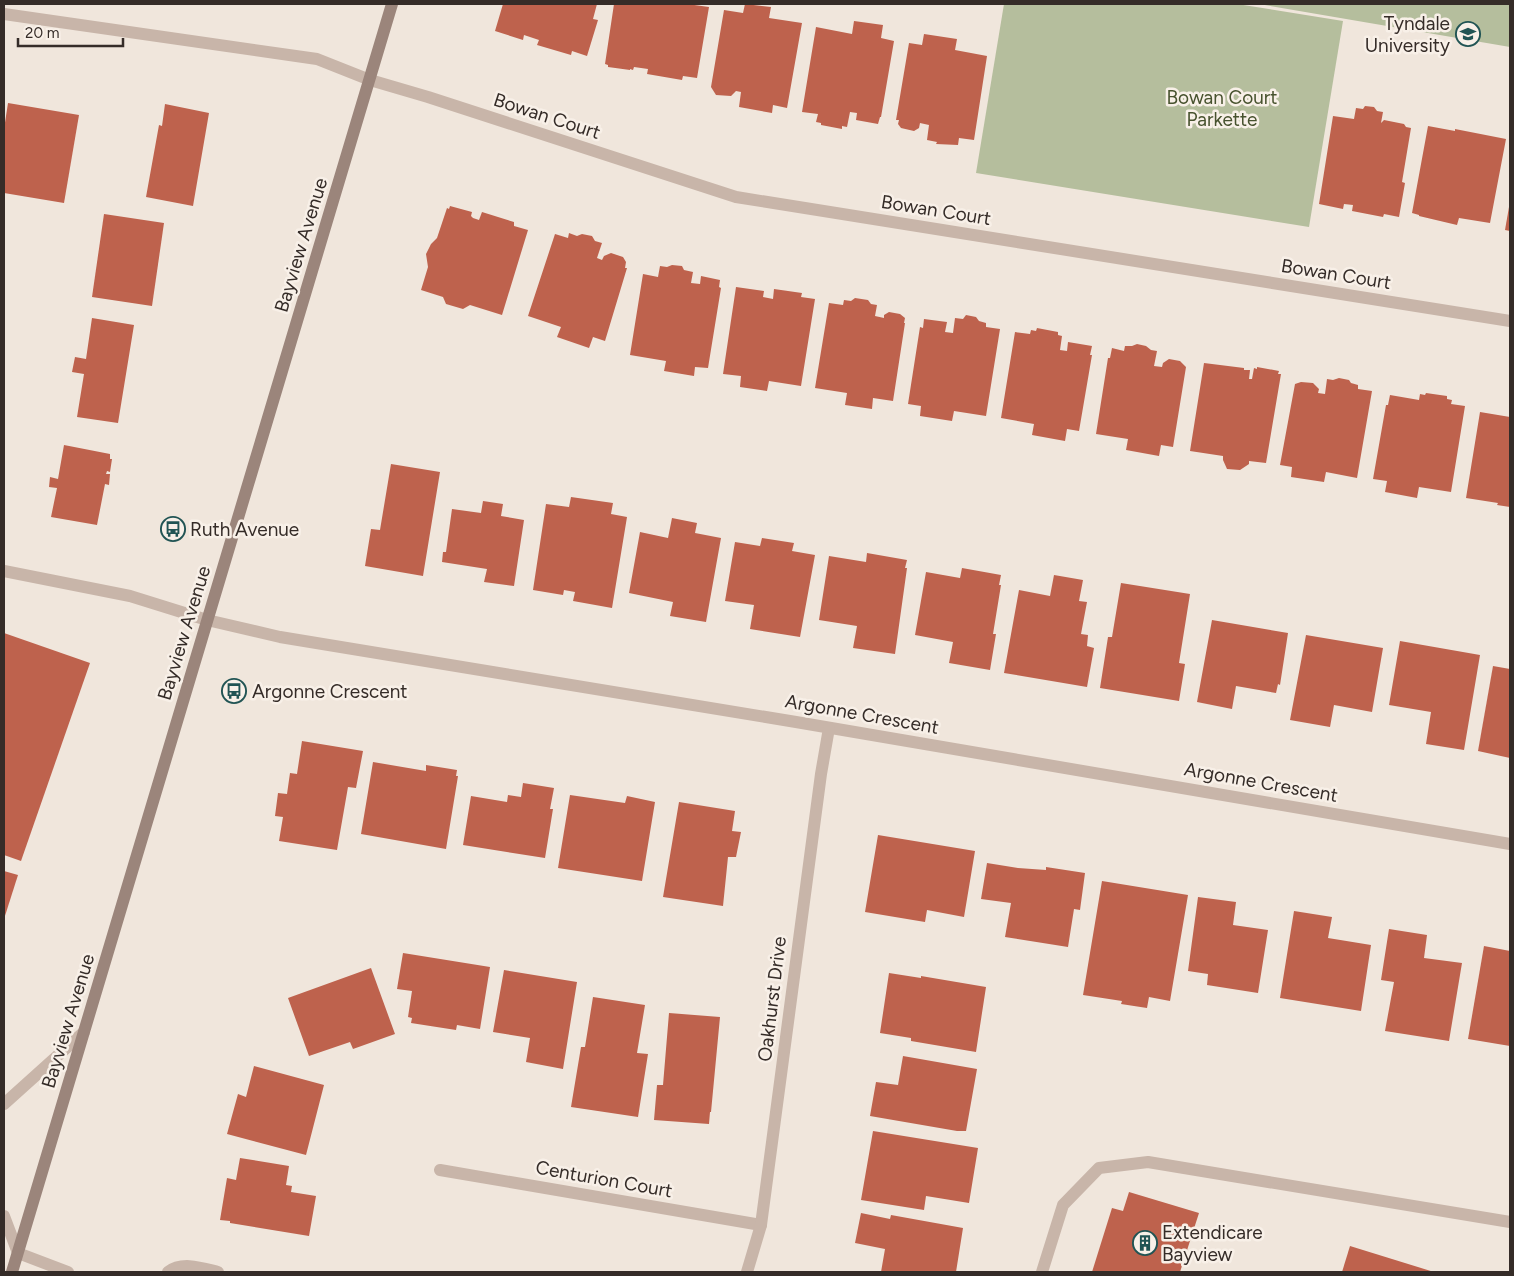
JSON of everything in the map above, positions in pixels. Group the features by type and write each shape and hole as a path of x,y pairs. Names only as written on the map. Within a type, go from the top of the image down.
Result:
{"main road":[{"name":"Bayview Avenue","path":"12,1272 392,4"}],"street":[{"name":"Bowan Court","path":"4,14 317,59 370,80 736,197 1510,321"},
{"path":"4,571 130,596 207,620"},
{"name":"Argonne Crescent","path":"207,620 280,637 1510,844"},
{"name":"Oakhurst Drive","path":"747,1272 761,1225 820,774 829,728"},
{"path":"4,1104 84,1032"},
{"path":"1042,1272 1063,1205 1099,1168 1148,1162 1510,1222"},
{"name":"Centurion Court","path":"440,1170 761,1225"},
{"path":"4,1216 18,1253 68,1272"},
{"path":"168,1272 194,1265 218,1272"}],"green space":[{"name":"Bowan Court Parkette","path":"1004,4 1237,4 1343,21 1309,227 976,173"},
{"name":"Tyndale University","path":"1259,4 1510,4 1510,47"}],"building":[{"path":"503,4 597,4 593,19 598,20 587,56 572,51 571,55 537,45 539,40 524,35 523,40 495,31"},
{"path":"614,4 687,4 709,7 697,78 683,76 682,80 647,74 648,69 634,67 633,70 630,70 608,67 605,64"},
{"path":"745,4 771,7 769,18 802,23 787,108 773,105 772,113 739,107 741,92 736,91 731,96 716,95 711,87 724,10 743,13"},
{"path":"854,21 883,25 881,38 894,41 881,117 878,124 856,120 857,113 850,112 847,127 842,126 842,129 821,125 821,123 816,122 818,114 802,112 816,27 852,34"},
{"path":"924,34 957,39 955,50 987,56 974,140 959,138 958,145 936,144 937,142 927,140 929,125 920,123 919,128 914,131 901,128 898,124 899,120 896,120 909,43 922,45"},
{"path":"8,103 79,115 64,203 4,193 4,129"},
{"path":"165,104 209,113 193,206 146,197 159,125 162,126"},
{"path":"1365,106 1374,107 1377,111 1383,112 1381,123 1384,120 1404,124 1406,127 1411,128 1402,182 1405,183 1399,217 1384,214 1383,217 1352,211 1353,205 1344,204 1343,209 1319,204 1333,116 1354,119 1356,108 1363,109"},
{"path":"1428,126 1506,139 1490,223 1459,218 1457,225 1412,213"},
{"path":"450,206 472,212 471,216 479,220 482,212 514,222 514,226 528,230 502,315 470,305 463,309 446,304 443,297 421,290 428,267 426,254 431,244 437,238 447,208 449,209"},
{"path":"1510,207 1510,231 1505,230"},
{"path":"104,214 164,223 152,306 92,297"},
{"path":"569,233 577,236 582,234 592,236 595,241 602,243 597,258 602,260 604,256 611,253 623,257 626,262 625,268 627,268 605,341 593,337 589,348 557,337 561,327 528,316 555,234 568,238"},
{"path":"672,265 682,266 684,270 693,272 691,283 700,284 701,276 720,280 719,287 721,288 708,368 695,367 694,376 664,371 666,361 630,355 643,274 658,277 660,266 667,267"},
{"path":"736,287 764,291 763,297 773,299 774,289 802,293 801,297 815,299 801,386 769,381 767,391 740,387 741,376 723,374"},
{"path":"855,298 868,300 871,304 877,305 875,316 884,318 884,315 889,312 900,314 905,318 893,401 873,398 872,409 845,405 847,393 815,388 829,303 843,305 844,300 851,301"},
{"path":"966,315 976,317 979,321 986,323 986,327 1000,329 986,416 954,411 952,421 920,416 921,406 908,404 920,327 923,328 924,319 947,322 945,332 953,333 955,318 963,319"},
{"path":"92,318 134,325 118,423 77,417 84,374 72,372 75,357 86,359"},
{"path":"1037,328 1058,332 1058,335 1062,336 1060,350 1067,351 1068,342 1092,346 1079,431 1067,429 1065,441 1032,435 1034,424 1001,418 1015,332 1030,334 1031,330 1036,331"},
{"path":"1137,344 1157,351 1154,366 1162,367 1163,363 1169,359 1180,361 1186,367 1173,447 1161,445 1159,456 1126,450 1128,439 1096,434 1108,358 1110,358 1112,348 1124,351 1125,346"},
{"path":"1204,363 1250,370 1249,379 1252,379 1254,368 1257,369 1257,367 1279,371 1278,374 1281,374 1266,463 1249,461 1249,464 1240,470 1227,469 1223,456 1190,451"},
{"path":"1339,378 1349,380 1351,383 1358,385 1358,389 1372,391 1357,478 1326,472 1324,482 1291,477 1292,467 1280,465 1295,384 1301,382 1313,383 1319,389 1318,393 1325,394 1327,379"},
{"path":"1426,393 1447,396 1447,399 1452,400 1451,404 1465,406 1451,492 1419,487 1417,498 1385,492 1387,481 1373,479 1386,405 1388,405 1390,395 1419,400 1420,394 1425,395"},
{"path":"1480,412 1510,417 1510,507 1497,505 1498,503 1466,498"},
{"path":"64,445 110,454 110,459 112,459 110,472 107,471 106,474 110,474 109,485 105,484 97,525 51,517 57,488 49,487 50,477 58,479"},
{"path":"391,464 440,472 423,576 365,566 371,529 380,530"},
{"path":"571,497 613,503 611,514 627,517 612,608 573,601 575,592 564,590 563,595 533,590 546,504 569,507"},
{"path":"483,501 503,504 501,516 524,520 514,586 484,582 487,569 442,562 443,552 446,552 452,509 481,513"},
{"path":"672,518 697,523 695,533 721,538 706,622 670,616 673,602 629,593 640,532 668,538"},
{"path":"762,538 794,543 792,551 815,555 800,637 750,629 754,605 725,601 735,542 760,546"},
{"path":"867,553 907,560 895,654 853,648 857,626 819,620 829,556 866,562"},
{"path":"962,568 1001,575 993,634 996,634 990,670 949,663 953,642 915,635 926,572 960,578"},
{"path":"1054,575 1083,580 1079,601 1087,602 1081,634 1088,635 1087,646 1094,648 1087,687 1004,673 1019,590 1050,596"},
{"path":"1121,583 1190,594 1179,663 1185,664 1179,701 1100,688 1108,637 1112,637"},
{"path":"1212,620 1288,633 1280,685 1278,684 1276,693 1236,686 1232,709 1197,702"},
{"path":"4,633 90,663 21,861 4,855"},
{"path":"1306,635 1383,648 1372,712 1334,705 1330,727 1290,720"},
{"path":"1400,641 1480,655 1464,750 1426,744 1431,712 1389,705"},
{"path":"1493,666 1510,669 1510,758 1478,751"},
{"path":"302,741 363,751 356,788 348,787 337,850 279,841 283,817 275,816 278,793 287,794 290,773 297,774"},
{"path":"373,762 426,771 426,765 457,770 456,776 458,776 446,849 361,834"},
{"path":"523,783 554,788 550,809 553,809 545,858 463,845 471,796 507,802 508,795 521,797"},
{"path":"570,795 625,803 627,796 655,802 642,881 558,868"},
{"path":"679,802 735,811 732,831 741,832 736,857 728,857 723,906 663,897"},
{"path":"878,835 975,851 964,917 927,910 925,922 865,912"},
{"path":"987,863 1046,870 1046,867 1085,873 1080,910 1074,909 1068,947 1005,937 1011,903 981,899"},
{"path":"4,871 18,875 4,919"},
{"path":"1102,881 1188,895 1170,1001 1149,997 1147,1008 1121,1004 1122,1001 1083,995"},
{"path":"1198,897 1236,902 1233,925 1268,930 1258,993 1207,985 1208,974 1188,971"},
{"path":"1294,911 1332,917 1328,938 1371,945 1361,1011 1280,998"},
{"path":"1389,929 1427,935 1424,958 1462,963 1449,1041 1385,1031 1394,982 1381,980"},
{"path":"1484,946 1510,951 1510,1046 1468,1039"},
{"path":"403,953 490,967 480,1029 457,1025 456,1030 411,1023 412,1018 408,1017 412,991 397,989"},
{"path":"371,968 395,1034 353,1049 350,1042 309,1056 288,998"},
{"path":"504,970 577,982 563,1069 526,1062 530,1038 493,1032"},
{"path":"889,973 921,978 921,976 986,987 976,1052 911,1041 911,1038 880,1033"},
{"path":"593,997 645,1005 637,1053 648,1054 638,1117 571,1107 581,1047 585,1047"},
{"path":"669,1013 720,1017 709,1124 654,1120 657,1085 663,1085"},
{"path":"903,1056 977,1069 966,1131 870,1116 876,1082 898,1085"},
{"path":"254,1066 324,1085 306,1155 227,1134 238,1094 246,1097"},
{"path":"873,1131 978,1148 969,1203 926,1196 924,1210 861,1200"},
{"path":"240,1158 289,1166 286,1185 292,1186 291,1192 316,1196 309,1236 220,1220 227,1178 236,1180"},
{"name":"Extendicare Bayview","path":"1129,1192 1199,1213 1180,1272 1092,1272 1112,1208 1123,1211"},
{"path":"861,1213 890,1219 891,1215 963,1228 956,1272 881,1272 885,1249 855,1243"},
{"path":"1350,1246 1434,1272 1342,1272"}],"place":[{"name":"Tyndale University","path":"1468,34"},
{"name":"Ruth Avenue","path":"173,529"},
{"name":"Argonne Crescent","path":"234,691"},
{"name":"Extendicare Bayview","path":"1145,1243"}]}
